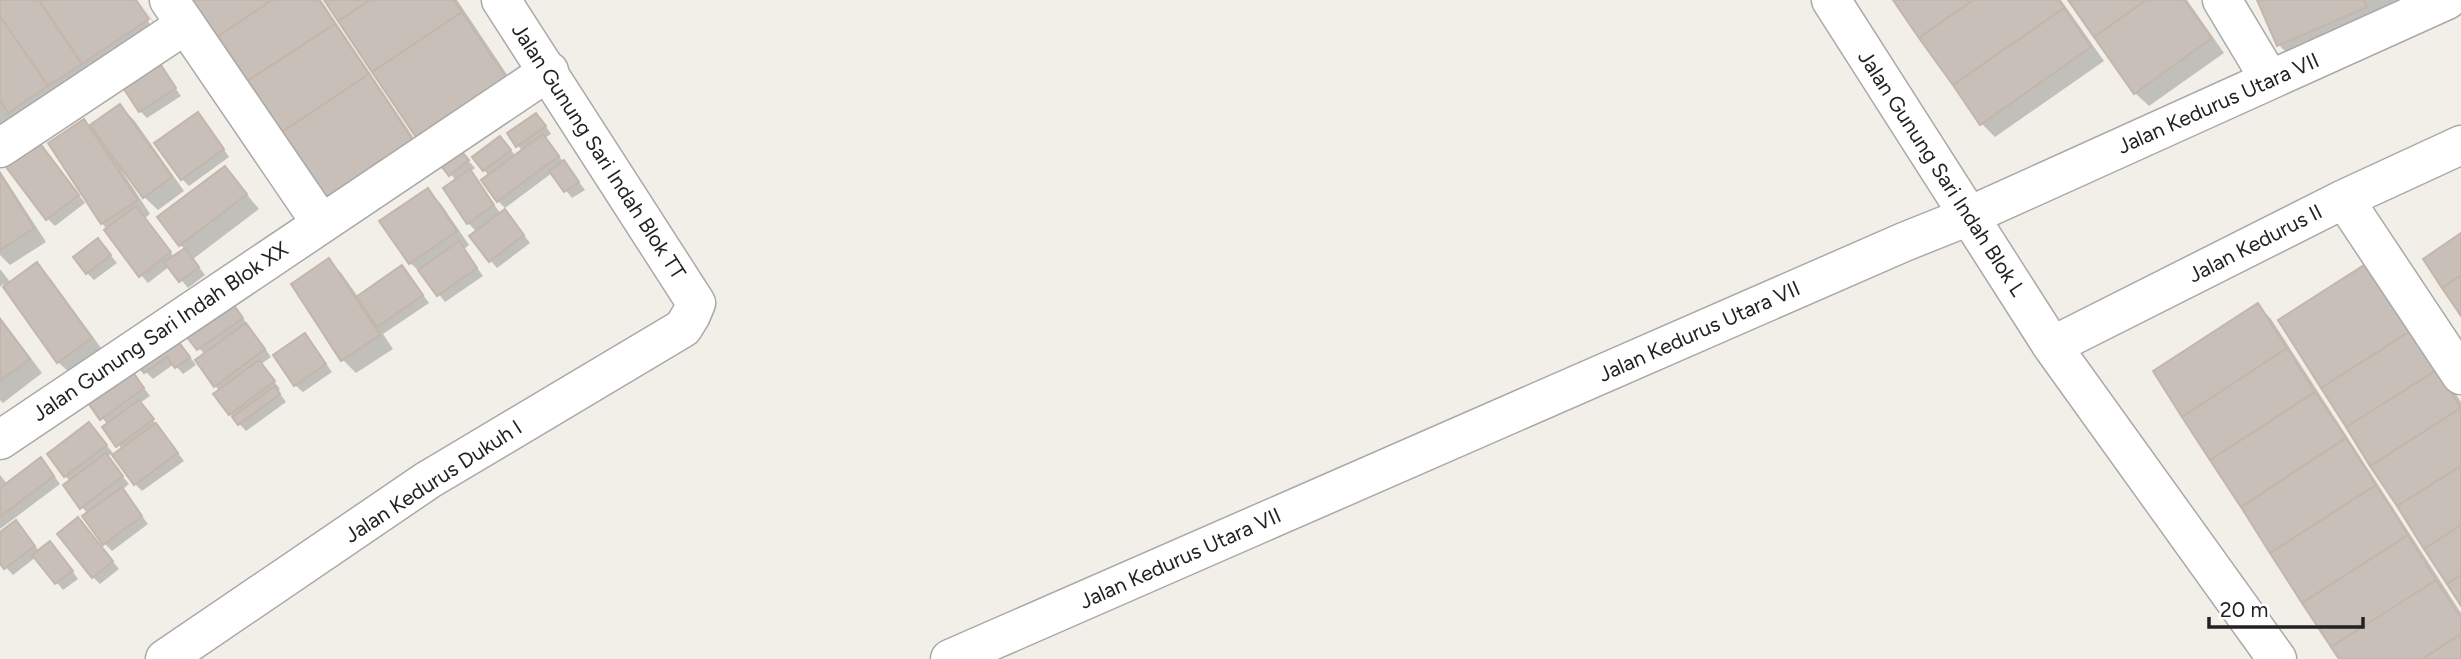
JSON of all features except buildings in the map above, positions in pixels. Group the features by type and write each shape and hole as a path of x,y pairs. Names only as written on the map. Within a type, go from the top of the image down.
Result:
{"street":[{"name":"Jalan Gunung Sari Indah Blok TT","path":"501,0 696,303"},
{"name":"Jalan Gunung Sari Indah Blok L","path":"1831,0 2052,346 2277,659"},
{"path":"2222,0 2270,80"},
{"name":"Jalan Kedurus Utara VII","path":"950,659 1878,253 1969,216 2447,0"},
{"path":"0,148 177,12 321,223"},
{"name":"Jalan Gunung Sari Indah Blok XX","path":"0,440 549,71"},
{"name":"Jalan Kedurus II","path":"2052,346 2344,199 2461,145"},
{"path":"2344,199 2461,375"},
{"name":"Jalan Kedurus Dukuh I","path":"165,659 428,480 683,328 696,303"}]}
